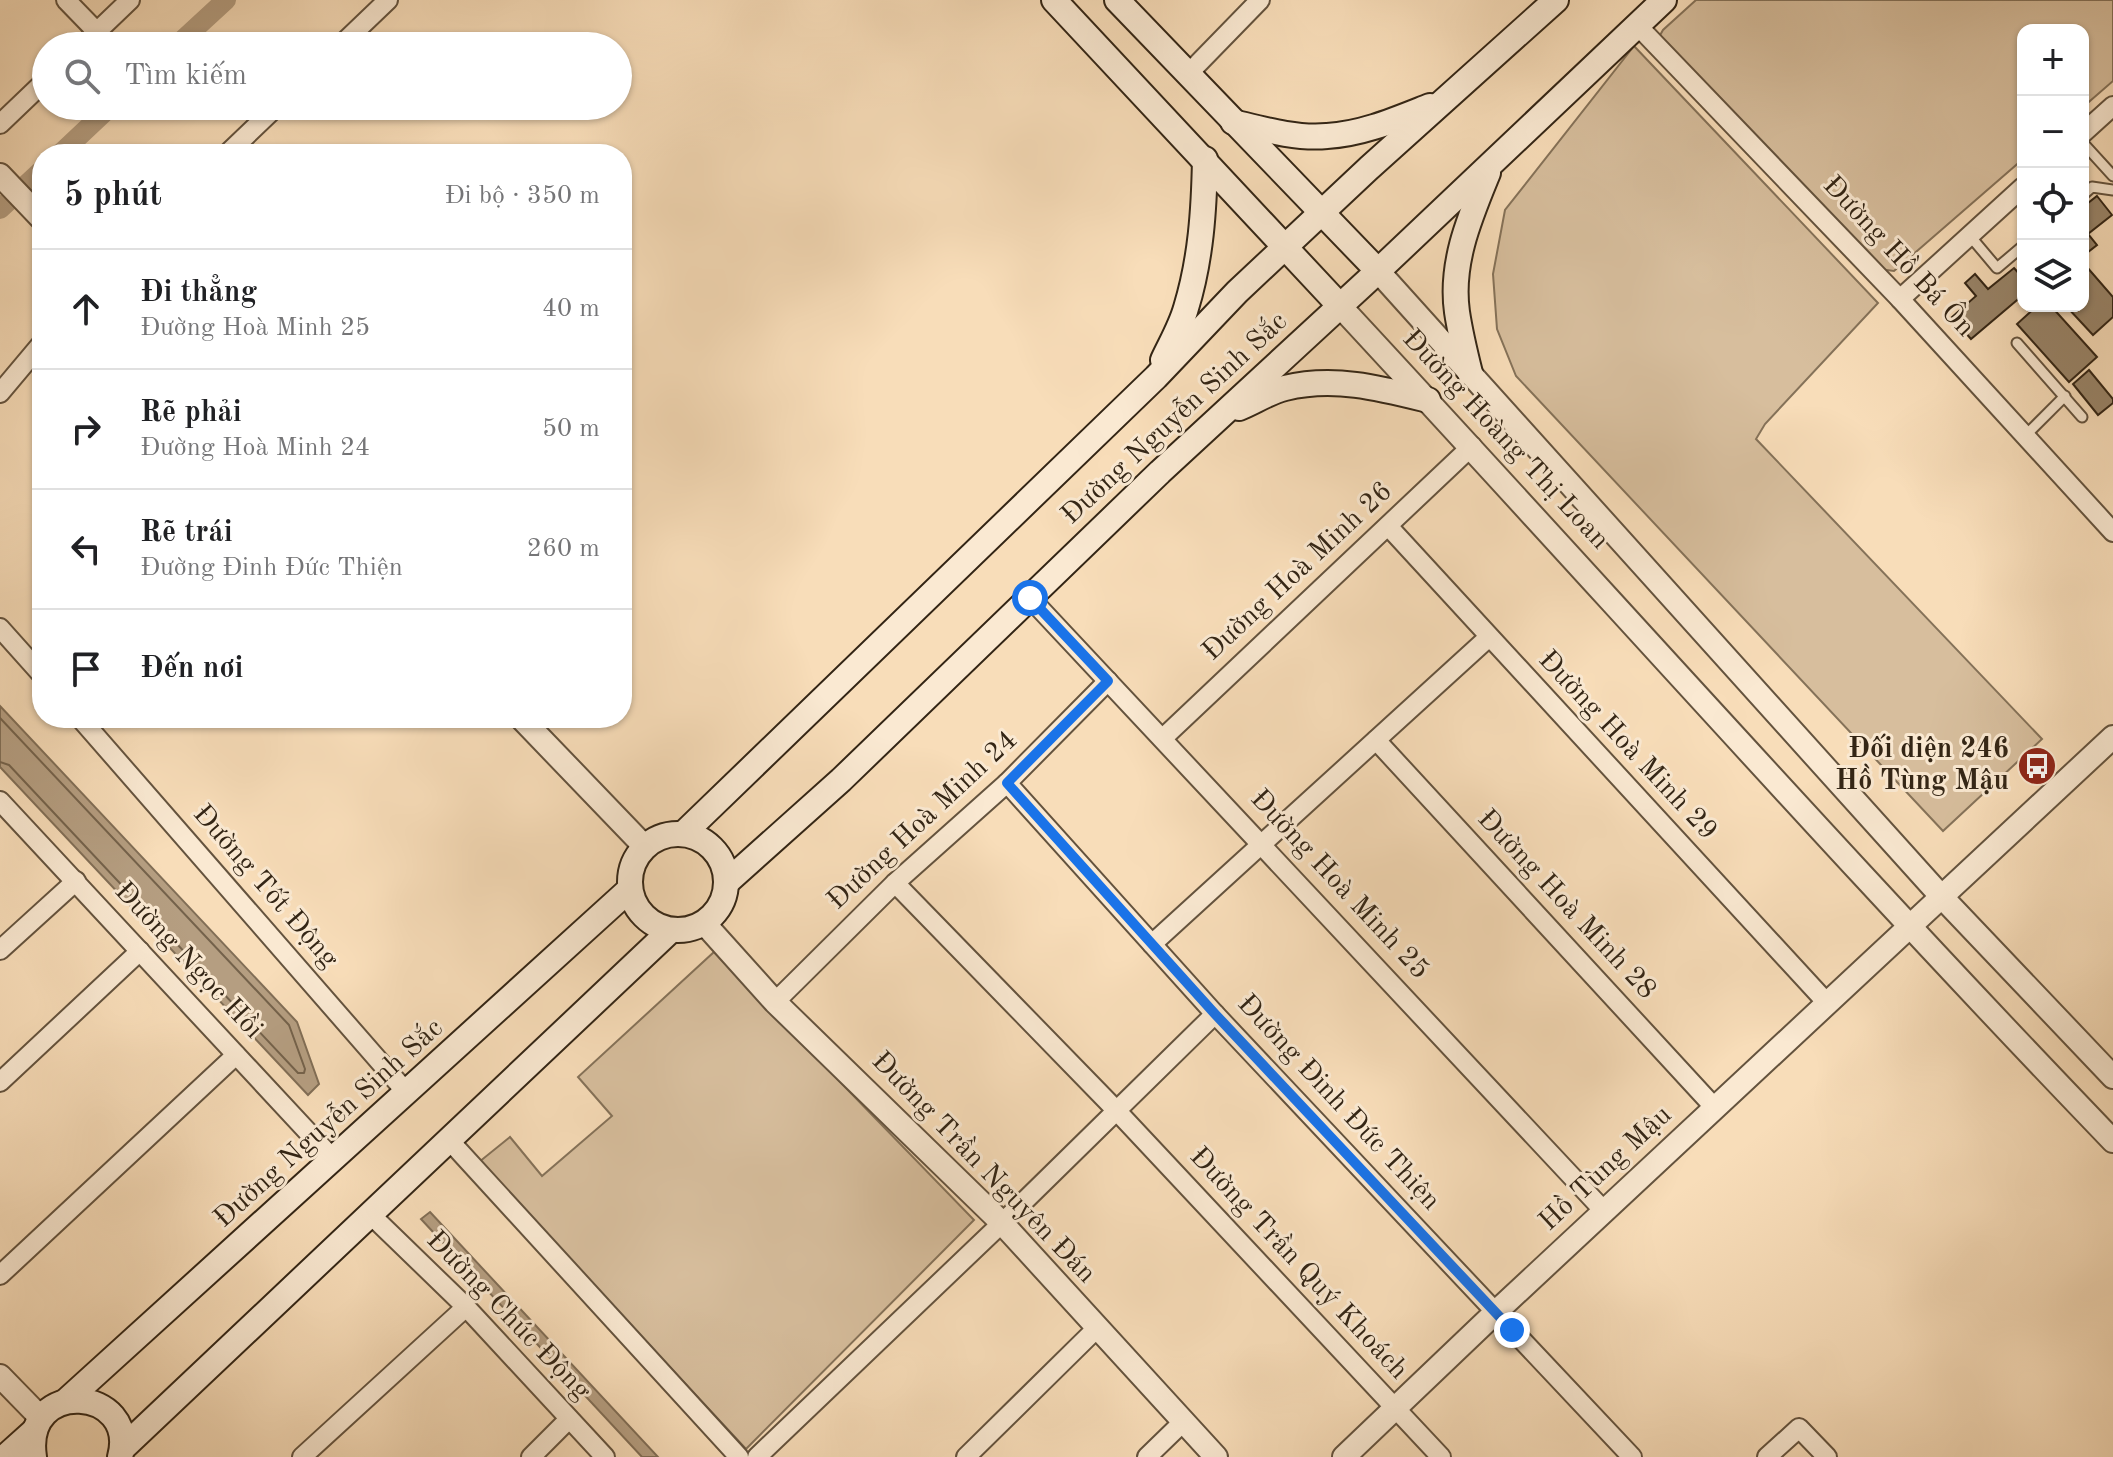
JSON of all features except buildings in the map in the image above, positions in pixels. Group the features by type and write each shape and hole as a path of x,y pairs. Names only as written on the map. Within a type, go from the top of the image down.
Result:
{"main road":[{"name":"Đường Hoàng Thị Loan","path":"1054,0 1340,306"},
{"name":"Đường Hoàng Thị Loan","path":"1117,0 1378,271"},
{"name":"Đường Nguyễn Sinh Sắc","path":"683,834 1156,377 1285,246 1556,0"},
{"name":"Đường Nguyễn Sinh Sắc","path":"727,882 841,780 1219,418 1664,0"},
{"path":"1232,122 1325,137 1378,126 1447,99"},
{"path":"1156,377 1186,311 1199,255 1205,159"},
{"path":"1470,373 1456,309 1457,266 1468,223 1492,163"},
{"path":"1219,418 1282,388 1325,381 1376,387 1428,400"},
{"path":"683,834 709,845 718,855 727,882 724,898 716,912 704,923 682,931 671,930 648,920 639,912 630,889 632,866 645,847 669,835 683,834"},
{"name":"Đường Nguyễn Sinh Sắc","path":"38,1425 48,1410 66,1401 630,889"},
{"path":"122,1452 671,930"},
{"path":"66,1401 78,1399 101,1406 118,1424 122,1452"},
{"path":"5,1457 38,1425"},
{"path":"34,1457 38,1425"}],"street":[{"path":"66,0 97,32 130,0"},
{"path":"355,32 388,0"},
{"path":"1187,75 1256,1"},
{"name":"Đường Hồ Bá Ôn","path":"1637,25 2110,522"},
{"path":"0,124 32,93"},
{"path":"2089,128 2113,106"},
{"path":"237,144 262,120"},
{"path":"2,176 32,209"},
{"path":"1900,299 2017,193"},
{"name":"Đường Hoàng Thị Loan","path":"1378,271 1940,895 2113,1077"},
{"name":"Đường Hoàng Thị Loan","path":"1340,306 1472,446 1909,925 2113,1141"},
{"path":"0,393 32,355"},
{"name":"Đường Hoà Minh 26","path":"1163,738 1472,446"},
{"name":"Đường Hoà Minh 29","path":"1388,526 1827,1003"},
{"name":"Đường Hoà Minh 25","path":"1030,598 1605,1212"},
{"path":"0,628 32,664"},
{"path":"1152,944 1489,637"},
{"name":"Đường Hoà Minh 24","path":"775,1002 895,883 1007,783 1108,681"},
{"name":"Đường Tốt Động","path":"89,728 407,1093"},
{"path":"531,728 645,847"},
{"name":"Hồ Tùng Mậu","path":"1344,1457 1940,895 2113,737"},
{"name":"Đường Hoà Minh 28","path":"1376,740 1715,1108"},
{"name":"Đường Đinh Đức Thiện","path":"1007,783 1215,1014 1632,1457"},
{"name":"Đường Ngọc Hồi","path":"0,801 334,1160"},
{"path":"0,950 76,881"},
{"name":"Đường Trần Quý Khoách","path":"895,883 1115,1109 1441,1457"},
{"name":"Đường Trần Nguyên Đán","path":"704,923 775,1002 1002,1223 1216,1457"},
{"path":"0,1082 140,951"},
{"path":"757,1457 1215,1014"},
{"path":"0,1275 236,1055"},
{"path":"449,1140 739,1457"},
{"name":"Đường Chúc Động","path":"370,1214 466,1307 605,1457"},
{"path":"302,1457 466,1307"},
{"path":"966,1457 1097,1328"},
{"path":"0,1376 38,1425"},
{"path":"531,1457 569,1419"},
{"path":"1147,1457 1183,1422"},
{"path":"1767,1457 1799,1428 1827,1457"}],"lane":[{"path":"2089,150 2113,176"},
{"path":"2089,190 2092,187 2113,190"},
{"path":"1970,236 1997,268 2017,251"},
{"path":"2017,343 2082,417"},
{"path":"2026,435 2065,396"}],"shaded area":[{"path":"1696,0 2113,0 2113,81 2089,102 2089,24 2017,24 2017,164 1894,271 1879,269 1659,37"},
{"path":"1634,46 1878,303 1765,424 1756,439 2042,739 1943,831 1516,376 1497,329 1493,274 1505,210"},
{"path":"714,952 974,1220 746,1449 479,1162 510,1137 542,1176 612,1116 578,1077"}],"water":[{"path":"0,706 297,1022 319,1084 308,1095 0,767"},
{"path":"430,1212 658,1457 642,1457 421,1219"}],"waterway":[{"path":"191,32 226,0"},
{"path":"71,144 96,120"},
{"path":"0,209 32,179"}],"place":[{"name":"Đối diện 246 Hồ Tùng Mậu","path":"2037,766"}],"route":[{"path":"1030,598 1108,681 1007,783 1215,1014 1512,1330"}]}
